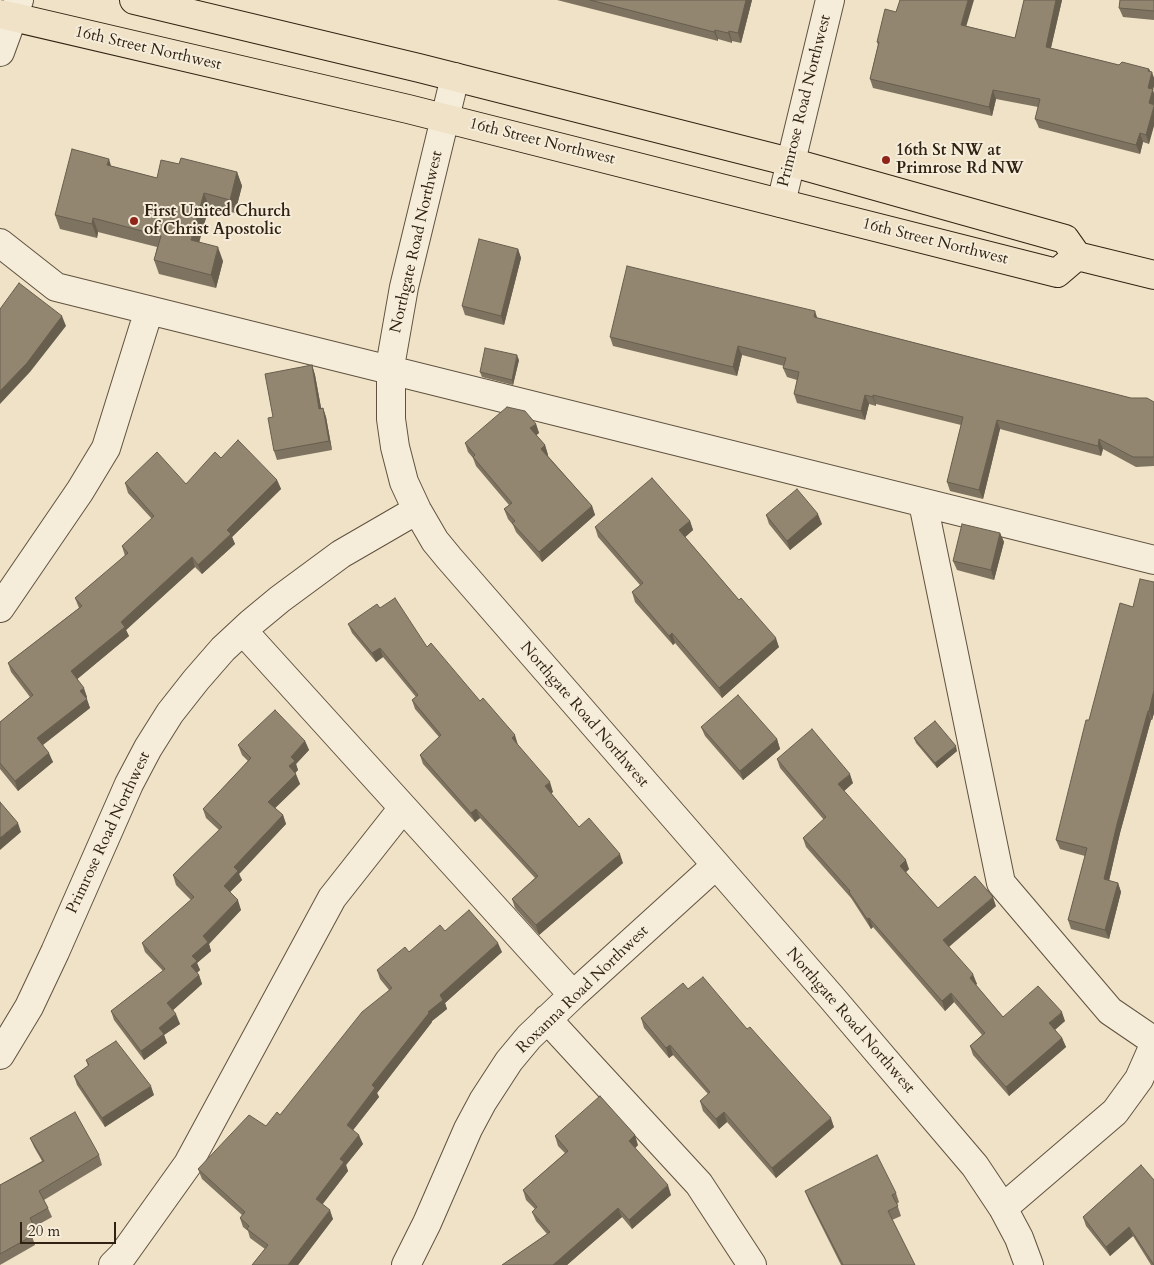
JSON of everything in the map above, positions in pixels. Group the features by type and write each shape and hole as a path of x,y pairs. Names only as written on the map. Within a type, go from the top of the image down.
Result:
{"main road":[{"path":"134,0 455,77 790,162 1065,239 1077,256 1154,275"},
{"name":"16th Street Northwest","path":"11,11 445,118 1056,273 1077,256"}],"street":[{"name":"Primrose Road Northwest","path":"781,203 830,0"},
{"path":"0,52 11,11"},
{"name":"Northgate Road Northwest","path":"455,77 404,287 395,332 391,370 391,418 397,461 417,510 435,541 449,558 975,1166 1003,1208 1019,1238 1029,1265"},
{"path":"0,243 56,287 1154,560"},
{"path":"0,608 80,491 106,448 149,310"},
{"path":"922,503 1001,883 1110,1011 1154,1041"},
{"name":"Primrose Road Northwest","path":"0,1055 38,989 89,878 129,784 148,748 170,713 196,680 243,631 280,599 341,554 417,510"},
{"path":"243,631 573,995"},
{"path":"113,1265 188,1164 332,898 403,808"},
{"name":"Roxanna Road Northwest","path":"406,1265 428,1223 468,1129 483,1100 509,1061 547,1019 716,866"},
{"path":"547,1019 699,1184 752,1265"},
{"path":"1003,1208 1115,1112 1138,1079 1154,1045"}],"building":[{"path":"590,0 746,0 738,33 729,31 728,33 715,30 714,32"},
{"path":"900,0 968,0 961,25 1015,38 1024,0 1056,0 1046,47 1119,65 1122,62 1149,69 1148,71 1152,72 1148,88 1153,89 1149,103 1154,106 1146,135 1140,133 1136,145 1035,119 1040,99 993,90 989,107 870,79 885,9 896,12"},
{"path":"1120,0 1154,0 1154,11 1119,8"},
{"name":"First United Church of Christ Apostolic","path":"72,149 109,159 107,165 157,178 161,160 179,164 181,158 237,172 230,200 204,193 191,240 218,247 211,275 154,260 161,236 93,218 92,224 55,215"},
{"path":"479,239 518,249 501,316 462,306"},
{"path":"627,266 815,311 814,317 1131,398 1147,398 1154,402 1154,457 1133,457 1099,439 1098,446 997,420 979,490 947,482 963,417 873,395 873,397 865,395 861,411 794,394 799,372 783,368 786,358 738,346 733,367 610,337"},
{"path":"19,283 62,316 27,363 0,391 0,309"},
{"path":"485,348 517,355 512,380 480,372"},
{"path":"312,365 319,409 323,408 329,441 274,451 268,418 273,417 265,374"},
{"path":"507,407 525,411 536,424 530,428 545,445 541,449 592,506 539,552 512,523 515,521 504,509 512,503 473,457 475,455 465,443"},
{"path":"238,440 277,480 227,530 231,534 198,565 192,557 121,622 125,627 71,671 84,688 80,691 87,699 37,738 49,753 15,781 0,763 0,722 33,695 8,663 82,606 75,598 128,553 122,546 154,516 125,483 157,452 186,484 215,452 221,458"},
{"path":"652,478 690,521 679,530 739,600 741,598 776,638 719,688 672,633 669,636 632,592 643,583 595,527"},
{"path":"797,489 818,514 787,541 766,515"},
{"path":"962,524 1000,533 991,570 953,561"},
{"path":"1140,579 1154,582 1154,690 1104,879 1118,883 1105,930 1068,920 1087,848 1056,840 1086,720 1089,720 1120,603 1133,607"},
{"path":"395,598 427,647 431,643 480,701 483,698 515,735 512,738 550,782 545,786 579,827 589,818 620,854 536,925 512,899 538,876 476,809 471,813 420,755 441,735 412,700 418,695 380,648 372,653 348,624 377,604 380,608"},
{"path":"738,695 777,739 740,771 701,727"},
{"path":"275,710 305,741 291,757 295,761 289,766 296,774 268,802 283,815 234,867 238,871 224,886 238,900 203,936 208,942 192,956 197,961 191,966 199,975 167,1003 176,1014 159,1028 164,1034 141,1051 111,1011 165,969 142,943 194,897 173,875 222,827 203,809 251,758 238,745"},
{"path":"935,721 956,746 935,763 914,738"},
{"path":"812,729 850,774 838,784 906,860 900,866 938,908 975,876 993,897 943,940 973,974 970,978 1003,1017 1038,986 1062,1012 1049,1023 1062,1038 1006,1087 970,1046 985,1033 951,993 942,1001 869,918 867,919 850,891 803,838 826,817 777,759"},
{"path":"0,802 18,823 0,838"},
{"path":"469,910 498,943 440,995 443,1000 428,1012 372,1085 375,1088 347,1125 359,1135 340,1159 344,1162 316,1199 330,1210 288,1265 252,1265 268,1245 247,1229 249,1226 240,1218 245,1212 198,1169 249,1115 266,1126 277,1112 280,1115 362,1012 392,988 377,970 405,947 409,952 440,925 445,931"},
{"path":"703,977 747,1029 750,1027 831,1118 772,1168 724,1112 716,1119 700,1101 710,1092 670,1045 666,1048 641,1018 683,983 688,989"},
{"path":"116,1041 151,1086 102,1118 74,1076 89,1065 86,1060"},
{"path":"600,1096 635,1135 629,1141 668,1185 629,1220 618,1208 553,1265 502,1265 550,1232 532,1212 537,1207 523,1190 568,1151 555,1136"},
{"path":"75,1112 99,1155 39,1191 48,1208 30,1218 33,1224 27,1227 32,1236 0,1254 0,1185 44,1161 30,1138"},
{"path":"877,1155 896,1193 892,1195 898,1206 888,1211 915,1265 843,1265 805,1191"},
{"path":"1141,1165 1154,1180 1154,1265 1129,1227 1106,1247 1083,1217"}],"place":[{"name":"16th St NW at Primrose Rd NW","path":"886,160"},
{"name":"First United Church of Christ Apostolic","path":"134,221"}]}
